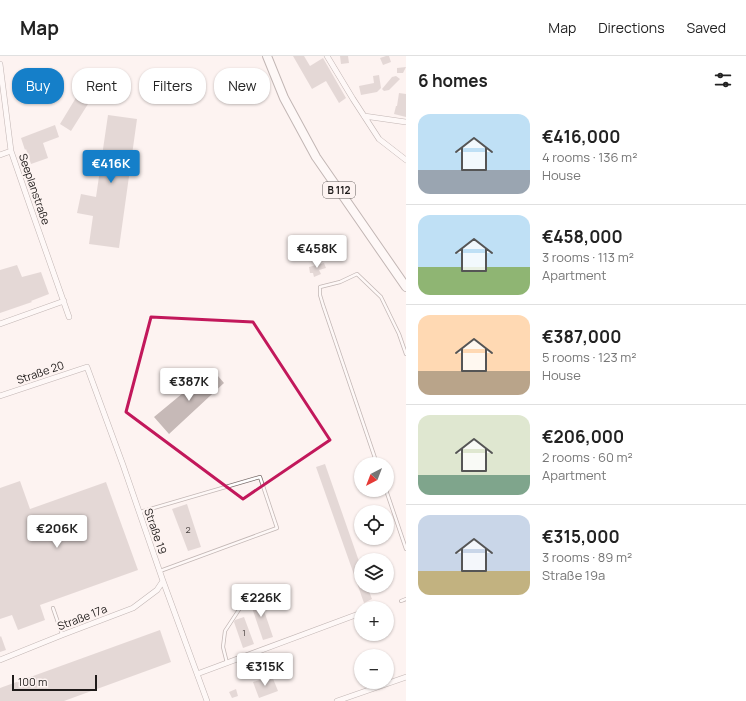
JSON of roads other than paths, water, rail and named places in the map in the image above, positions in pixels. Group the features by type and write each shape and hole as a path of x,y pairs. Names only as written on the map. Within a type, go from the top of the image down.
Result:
{"main road":[{"name":"B 112","path":"267,57 287,105 316,157 406,287"}],"street":[{"path":"327,56 379,138 406,160"},
{"name":"Seeplanstraße","path":"0,64 11,151 69,316"},
{"path":"364,116 406,122"},
{"path":"0,155 11,151"},
{"path":"0,324 64,301"},
{"name":"Straße 20","path":"0,396 87,367"},
{"name":"Straße 19","path":"87,367 207,701"},
{"name":"Straße 17a","path":"0,660 133,608 157,590 163,581"},
{"path":"197,674 354,616"},
{"path":"337,701 406,677"}],"lane":[{"path":"375,457 323,305 320,295 320,287 340,282 357,274 381,297 399,334 406,354"},
{"path":"139,512 260,477 277,528 160,571"},
{"path":"388,497 406,549"},
{"path":"227,663 223,647 225,632 248,596 264,590"},
{"path":"401,601 406,599"},
{"path":"53,608 62,635"}]}
